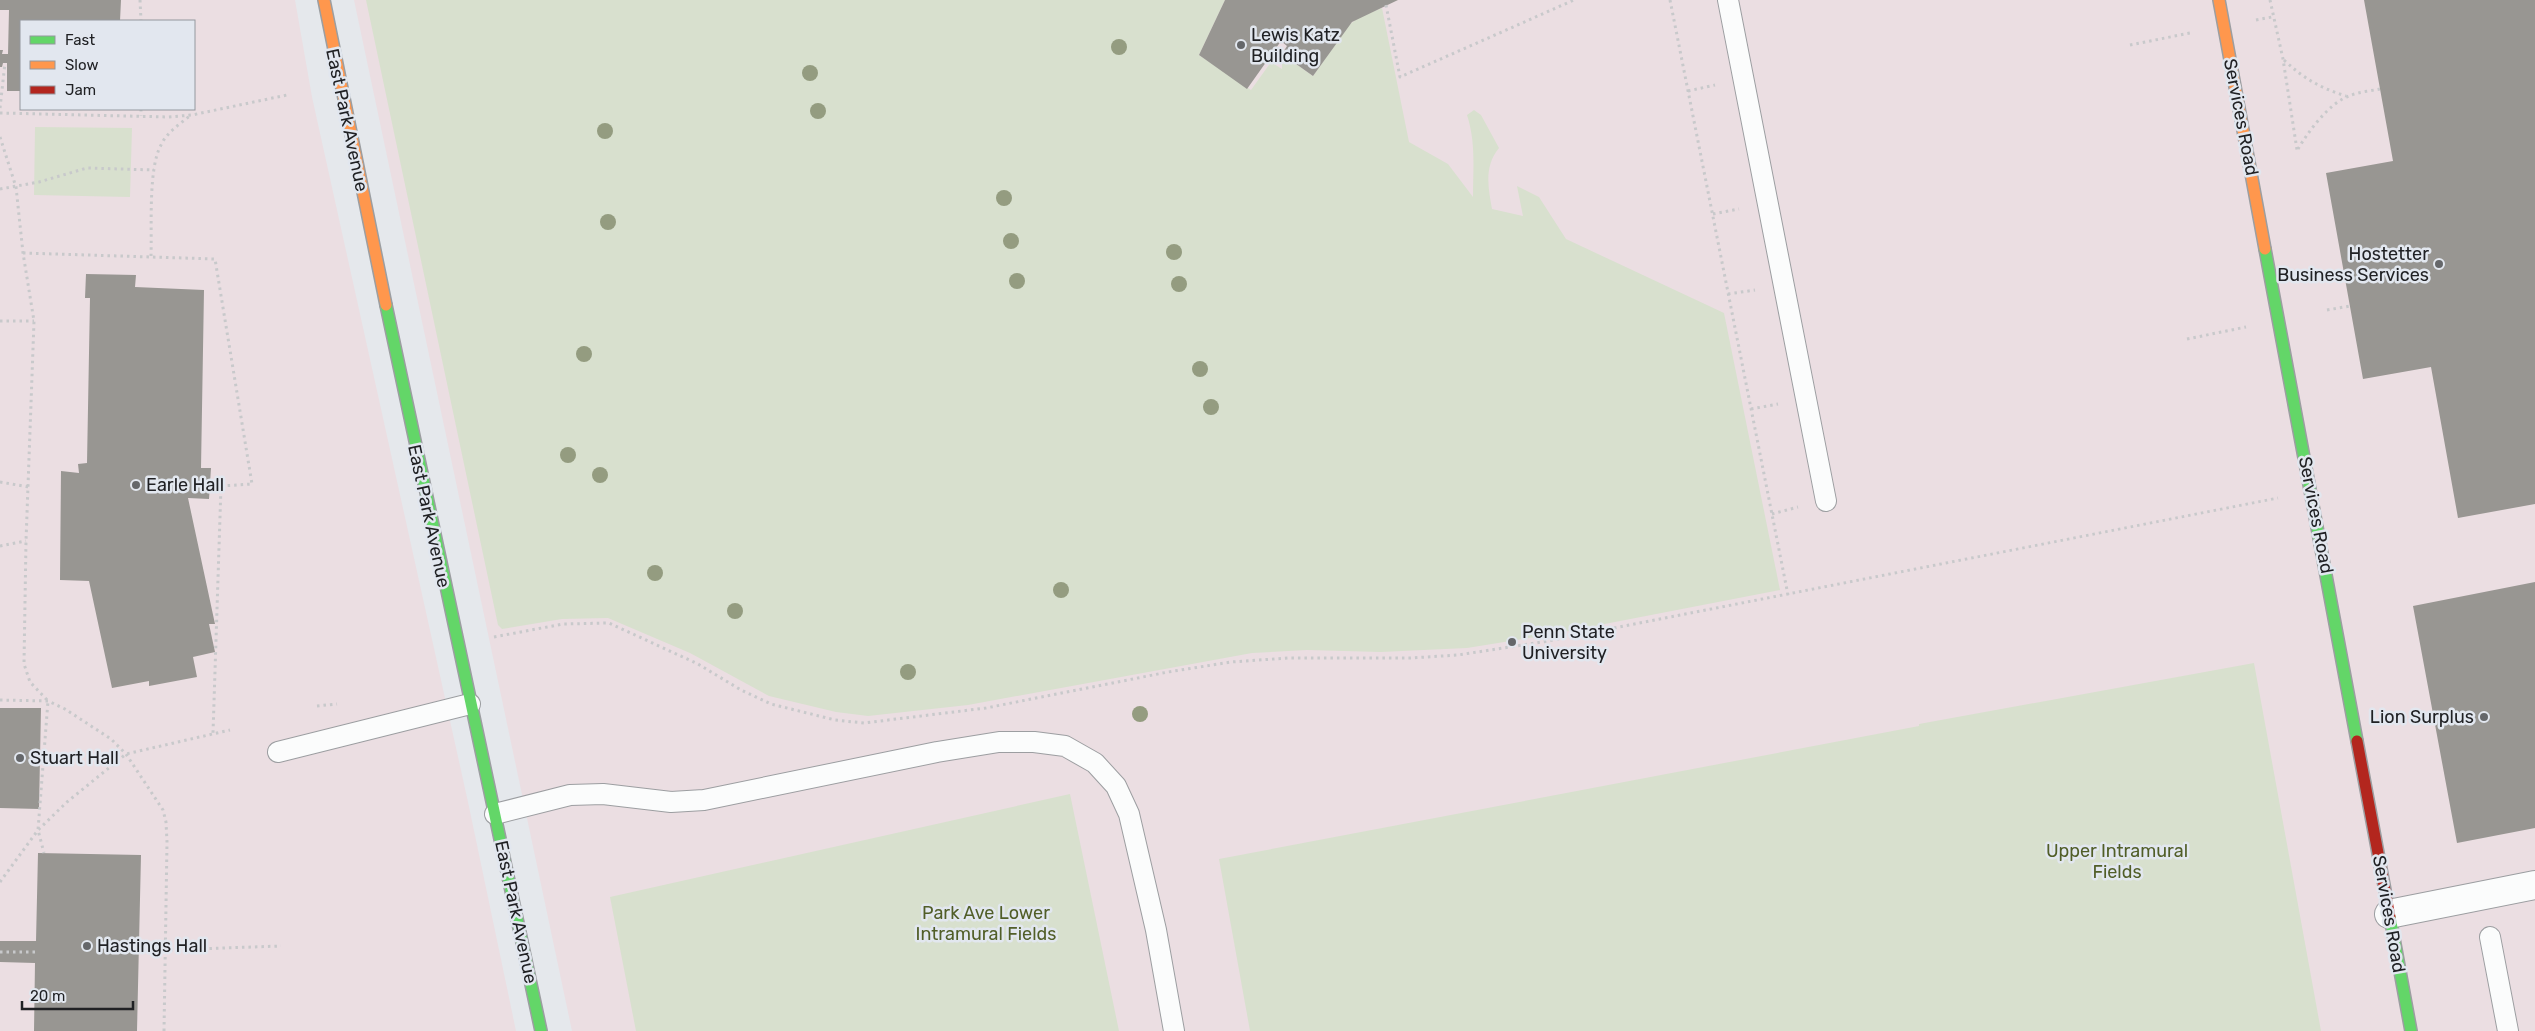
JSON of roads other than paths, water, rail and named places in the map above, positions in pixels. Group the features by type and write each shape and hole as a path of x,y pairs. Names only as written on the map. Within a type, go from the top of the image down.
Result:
{"main road":[{"name":"East Park Avenue","path":"324,0 415,451 495,814 540,1031"},
{"name":"Services Road","path":"2219,0 2410,1031"}],"street":[{"path":"2389,914 2535,886"}],"lane":[{"path":"1728,0 1826,501"},
{"path":"278,752 470,704"},
{"path":"495,814 570,795 603,794 671,802 704,800 937,752 999,742 1034,742 1065,746 1095,762 1116,786 1129,814 1156,930 1174,1031"},
{"path":"2490,937 2508,1031"}],"place":[{"name":"Lewis Katz Building","path":"1241,45"},
{"name":"Hostetter Business Services","path":"2439,264"},
{"name":"Earle Hall","path":"136,485"},
{"name":"Penn State University","path":"1512,642"},
{"name":"Lion Surplus","path":"2484,717"},
{"name":"Stuart Hall","path":"20,758"},
{"name":"Hastings Hall","path":"87,946"}],"park label":[{"name":"Upper Intramural Fields","path":"2117,861"},
{"name":"Park Ave Lower Intramural Fields","path":"986,923"}]}
